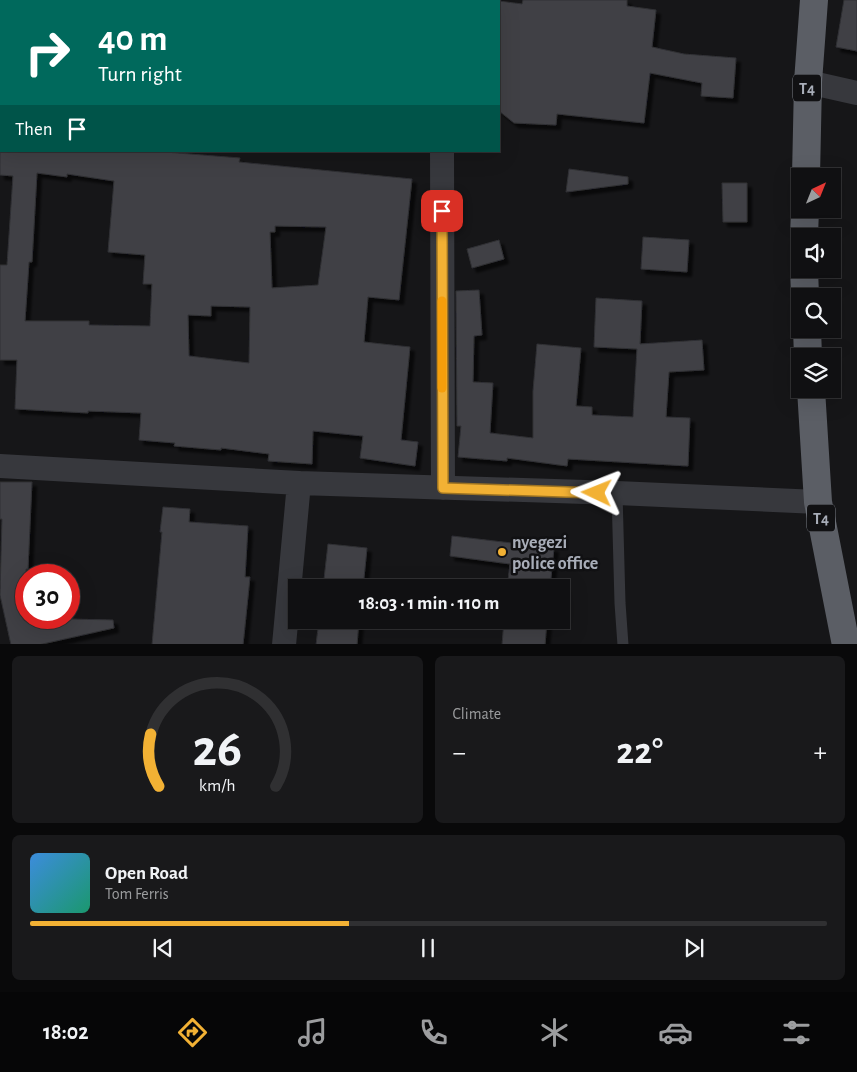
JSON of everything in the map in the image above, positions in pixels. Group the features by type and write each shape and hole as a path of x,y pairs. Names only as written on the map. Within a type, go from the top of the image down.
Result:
{"highway":[{"name":"T4","path":"806,168 808,82 814,0"},
{"name":"T4","path":"811,398 818,502 846,644"}],"street":[{"path":"808,82 857,93"},
{"path":"442,152 443,488"},
{"path":"0,466 299,484 617,493 818,502"},
{"path":"284,644 299,484"}],"lane":[{"path":"617,493 623,644"}],"building":[{"path":"523,0 627,0 627,6 656,10 652,47 684,54 736,58 733,98 701,96 702,83 650,73 644,123 557,114 556,125 514,123 500,112 500,1 522,4"},
{"path":"844,0 857,0 857,51 836,47"},
{"path":"0,152 165,152 240,158 239,162 412,179 399,300 368,297 364,342 410,347 401,440 418,442 415,466 360,458 363,436 313,431 312,464 268,461 269,454 221,448 221,450 174,446 175,443 139,440 141,413 88,411 88,413 15,409 17,360 0,360 0,265 7,265 13,176 0,175","holes":["37,173 67,177 67,174 114,181 108,252 145,255 143,284 152,284 150,326 89,325 89,321 25,321 29,262 32,262","275,226 326,227 318,285 272,288 270,232 275,232","211,306 250,307 249,363 189,356 188,315 211,316"]},
{"path":"569,169 628,177 628,184 566,192"},
{"path":"722,183 747,183 747,222 723,222"},
{"path":"643,237 689,240 687,272 641,269"},
{"path":"499,240 504,259 472,268 467,249"},
{"path":"479,290 482,335 474,336 473,382 493,383 490,433 533,438 533,391 537,344 581,348 576,406 592,407 592,415 633,417 637,349 594,347 596,298 642,301 640,344 702,340 704,370 669,372 666,417 690,418 688,466 568,459 567,466 507,458 507,461 458,457 461,426 457,426 456,291"},
{"path":"0,482 32,482 28,564 15,564 15,629 80,629 80,619 113,620 114,628 42,644 11,644 0,595 2,519 0,519"},
{"path":"163,507 190,509 189,522 248,526 245,577 250,577 243,644 152,644 162,532 160,532"},
{"name":"nyegezi police office","path":"452,536 554,548 551,579 508,579 510,564 450,556"},
{"path":"328,544 367,548 364,579 324,579"},
{"path":"318,629 358,629 357,644 316,644"},
{"path":"503,629 546,629 545,644 502,644"}],"slow traffic":[{"path":"442,301 442,388"}],"place":[{"name":"nyegezi police office","path":"502,552"}],"route":[{"path":"442,211 443,488 597,493"}]}
